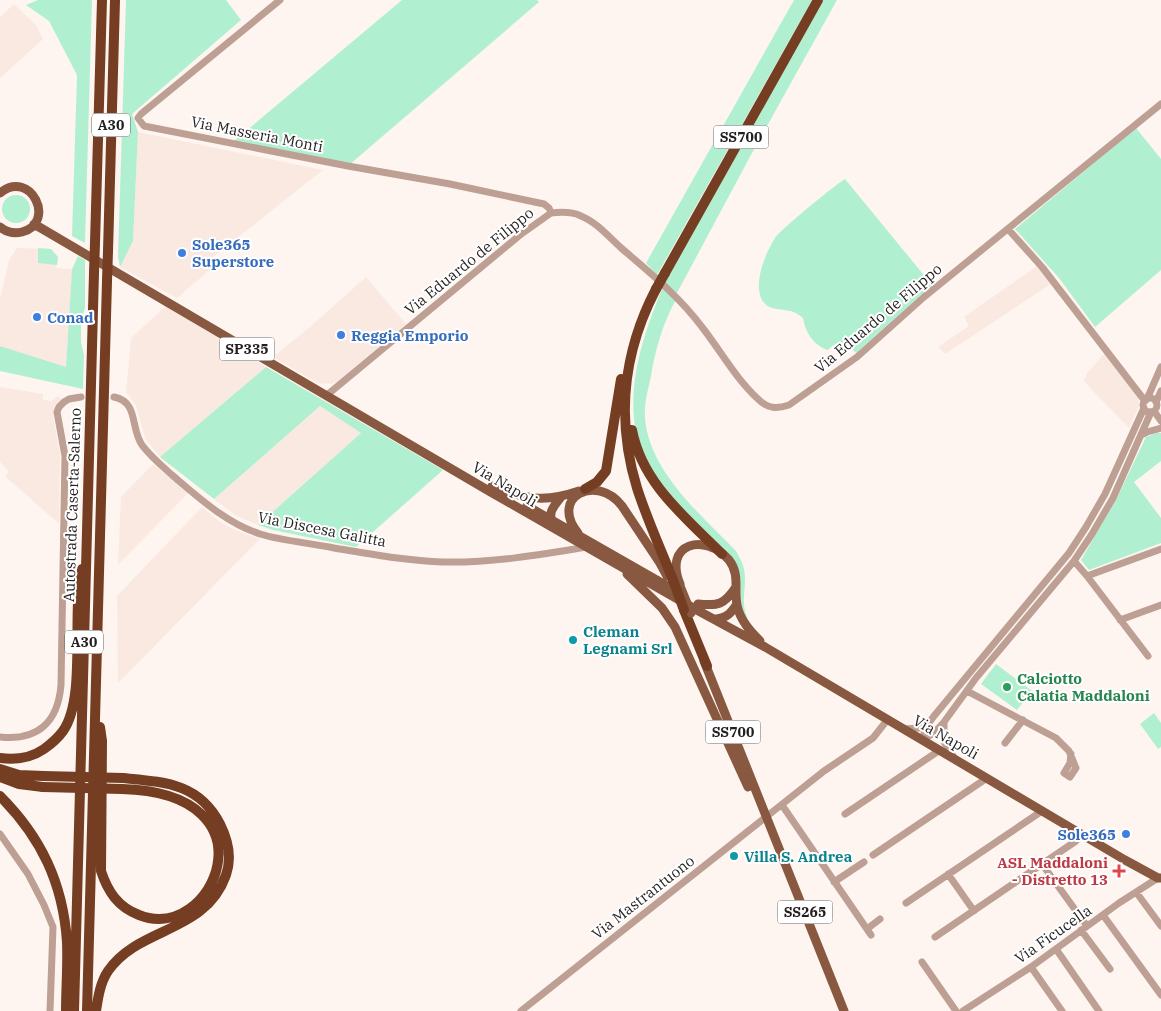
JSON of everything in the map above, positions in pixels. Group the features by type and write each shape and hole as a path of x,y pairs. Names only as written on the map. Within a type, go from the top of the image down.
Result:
{"highway":[{"name":"Autostrada Caserta-Salerno","path":"74,1011 102,0"},
{"name":"Autostrada Caserta-Salerno","path":"87,1011 115,0"},
{"name":"SS700","path":"707,666 642,502 630,456 625,404 629,364 632,348 647,305 818,0"},
{"path":"585,489 597,482 606,471 623,372 626,358 632,348"},
{"path":"629,364 632,378 630,421 634,441 644,464 662,494 722,554"},
{"path":"0,758 23,758 39,752 50,745 63,731 68,721 76,685 78,586 86,552"},
{"path":"0,769 20,775 44,776 122,784 154,791 188,803 202,814 212,826 218,839 220,855 217,870 202,899 178,914 164,919 142,916 122,906 108,890 101,871 102,741 96,704"},
{"path":"0,777 19,784 43,788 122,784 172,784 195,794 216,816 226,835 229,849 228,869 213,900 187,921 140,943 118,960 108,972 98,995 96,1011"},
{"path":"0,796 32,833 50,867 57,886 67,944 66,1011"}],"main road":[{"path":"0,193 6,189 23,188 32,193 39,208 37,219 27,230 0,236"},
{"name":"SP335","path":"34,224 460,472"},
{"path":"0,226 12,233"},
{"name":"Via Napoli","path":"460,472 492,486 580,535 698,604 716,619"},
{"name":"Via Napoli","path":"460,472 694,609 765,646 1159,878"},
{"path":"492,486 516,495 542,499 561,497 585,489"},
{"path":"580,535 570,521 568,512 570,504 578,495 586,491 597,489 606,492 622,506 673,581"},
{"path":"561,497 551,512 551,519 555,525 584,541 602,556"},
{"path":"673,581 674,568 677,558 682,551 696,544 705,545 722,554 735,570 737,578 737,604 743,620 765,646"},
{"path":"616,564 662,608 675,627 684,643 748,786 766,815"},
{"path":"736,587 718,609 716,619 726,617 737,604"},
{"path":"698,604 714,605 722,603"},
{"name":"SS700","path":"707,666 766,815"},
{"name":"SS265","path":"766,815 844,1011"}],"street":[{"name":"Via Masseria Monti","path":"280,0 142,114 138,118 141,124 544,204 550,208 551,213"},
{"path":"1161,104 1008,230 1013,233 1042,267 1145,402 1146,411 1152,412 1161,421"},
{"name":"Via Eduardo de Filippo","path":"327,396 520,235 551,213 581,215 596,225 672,292 701,325 758,400 766,406 778,409 789,405 807,394 857,357 924,297 1008,230"},
{"path":"922,740 926,727 934,716 1069,553 1086,527 1111,481 1161,367"},
{"path":"922,740 934,734 1074,561 1113,498 1140,436 1152,412 1157,407 1156,402 1161,391"},
{"path":"0,737 16,738 34,734 47,723 58,706 65,481 63,443 57,412 59,407 69,398 81,397"},
{"name":"Via Discesa Galitta","path":"114,397 123,399 129,405 140,441 158,462 219,513 259,533 393,558 443,562 534,556 586,547"},
{"path":"1145,402 1151,398 1156,402"},
{"path":"1140,436 1161,428"},
{"path":"1087,576 1161,549"},
{"path":"1074,561 1148,656"},
{"path":"1030,599 1037,605"},
{"path":"1120,620 1161,605"},
{"path":"967,691 1056,738 1071,754"},
{"path":"904,729 919,728 934,716"},
{"name":"Via Mastrantuono","path":"521,1011 766,815 782,805 824,771 873,738 888,719"},
{"path":"1005,743 1023,720"},
{"path":"944,722 944,742 954,759"},
{"path":"845,814 940,750"},
{"path":"873,855 987,778"},
{"path":"782,805 869,932 880,919"},
{"path":"906,903 1042,810"},
{"path":"0,834 28,874 53,927 50,1011"},
{"path":"935,937 1076,841 1082,834"},
{"path":"834,882 864,862"},
{"path":"1042,864 1110,969"},
{"path":"948,874 974,911"},
{"name":"Via Ficucella","path":"963,1011 1031,967 1084,928 1159,878"},
{"path":"1136,892 1161,926"},
{"path":"1103,915 1161,995"},
{"path":"1056,948 1099,1011"},
{"path":"922,962 956,1011"},
{"path":"1031,967 1062,1011"}],"shaded area":[{"path":"14,4 36,25 43,39 0,78 0,17"},
{"path":"138,132 323,170 213,257 218,263 177,298 120,267 133,241"},
{"path":"17,248 51,249 58,257 56,268 72,269 66,368 0,346 0,299 9,260"},
{"path":"1037,266 1051,284 945,354 938,347 969,326 964,317"},
{"path":"366,277 406,324 332,384 318,383 273,357 310,327"},
{"path":"166,306 266,367 160,457 145,438 136,406 126,392 131,338"},
{"path":"1105,353 1138,396 1139,406 1129,428 1084,381 1087,373"},
{"path":"0,387 43,394 43,400 52,401 57,396 62,399 57,404 53,416 60,454 59,524 5,476 9,471 0,462"},
{"path":"320,406 361,433 258,525 235,515 214,499"},
{"path":"153,464 188,493 118,565 121,497"},
{"path":"202,507 220,522 260,539 118,683 117,596"}],"green space":[{"path":"38,0 92,0 85,243 72,236 77,75 49,21 26,5"},
{"path":"126,0 226,0 241,20 132,114 138,132 133,241 120,267 118,257"},
{"path":"402,0 537,0 539,2 349,165 233,142"},
{"path":"794,0 812,0 657,275 646,263"},
{"path":"823,0 837,0 677,293 665,283"},
{"path":"1136,128 1161,159 1161,270 1095,327 1059,278 1015,229"},
{"path":"845,179 932,285 856,353 849,346 842,343 832,346 828,350 818,345 808,333 803,318 794,312 772,308 765,304 762,300 759,285 764,260 775,238 808,208"},
{"path":"16,195 26,199 30,209 26,219 16,223 6,219 2,209 6,199"},
{"path":"38,248 51,249 58,257 57,265 38,263"},
{"path":"78,256 85,260 85,308 81,321 81,342 84,355 83,389 0,371 0,346 66,367 72,269"},
{"path":"663,287 676,300 660,337 646,402 645,418 649,437 656,456 666,474 693,507 736,551 742,562 745,576 744,602 746,616 750,623 748,624 742,609 738,568 682,512 653,476 642,453 635,429 633,405 639,357"},
{"path":"266,367 443,470 356,547 273,530 258,525 361,433 320,406 214,499 160,457"},
{"path":"1161,433 1161,461 1134,482 1161,518 1161,543 1089,570 1081,560 1117,498 1146,437"},
{"name":"Calciotto Calatia Maddaloni","path":"996,664 1032,691 1017,710 981,684"},
{"path":"1154,713 1161,723 1161,747 1158,749 1140,724"}],"place":[{"name":"Sole365 Superstore","path":"182,253"},
{"name":"Conad","path":"37,317"},
{"name":"Reggia Emporio","path":"341,335"},
{"name":"Cleman Legnami Srl","path":"573,640"},
{"name":"Calciotto Calatia Maddaloni","path":"1007,687"},
{"name":"Sole365","path":"1126,834"},
{"name":"Villa S. Andrea","path":"734,856"},
{"name":"ASL Maddaloni - Distretto 13","path":"1119,871"}]}
